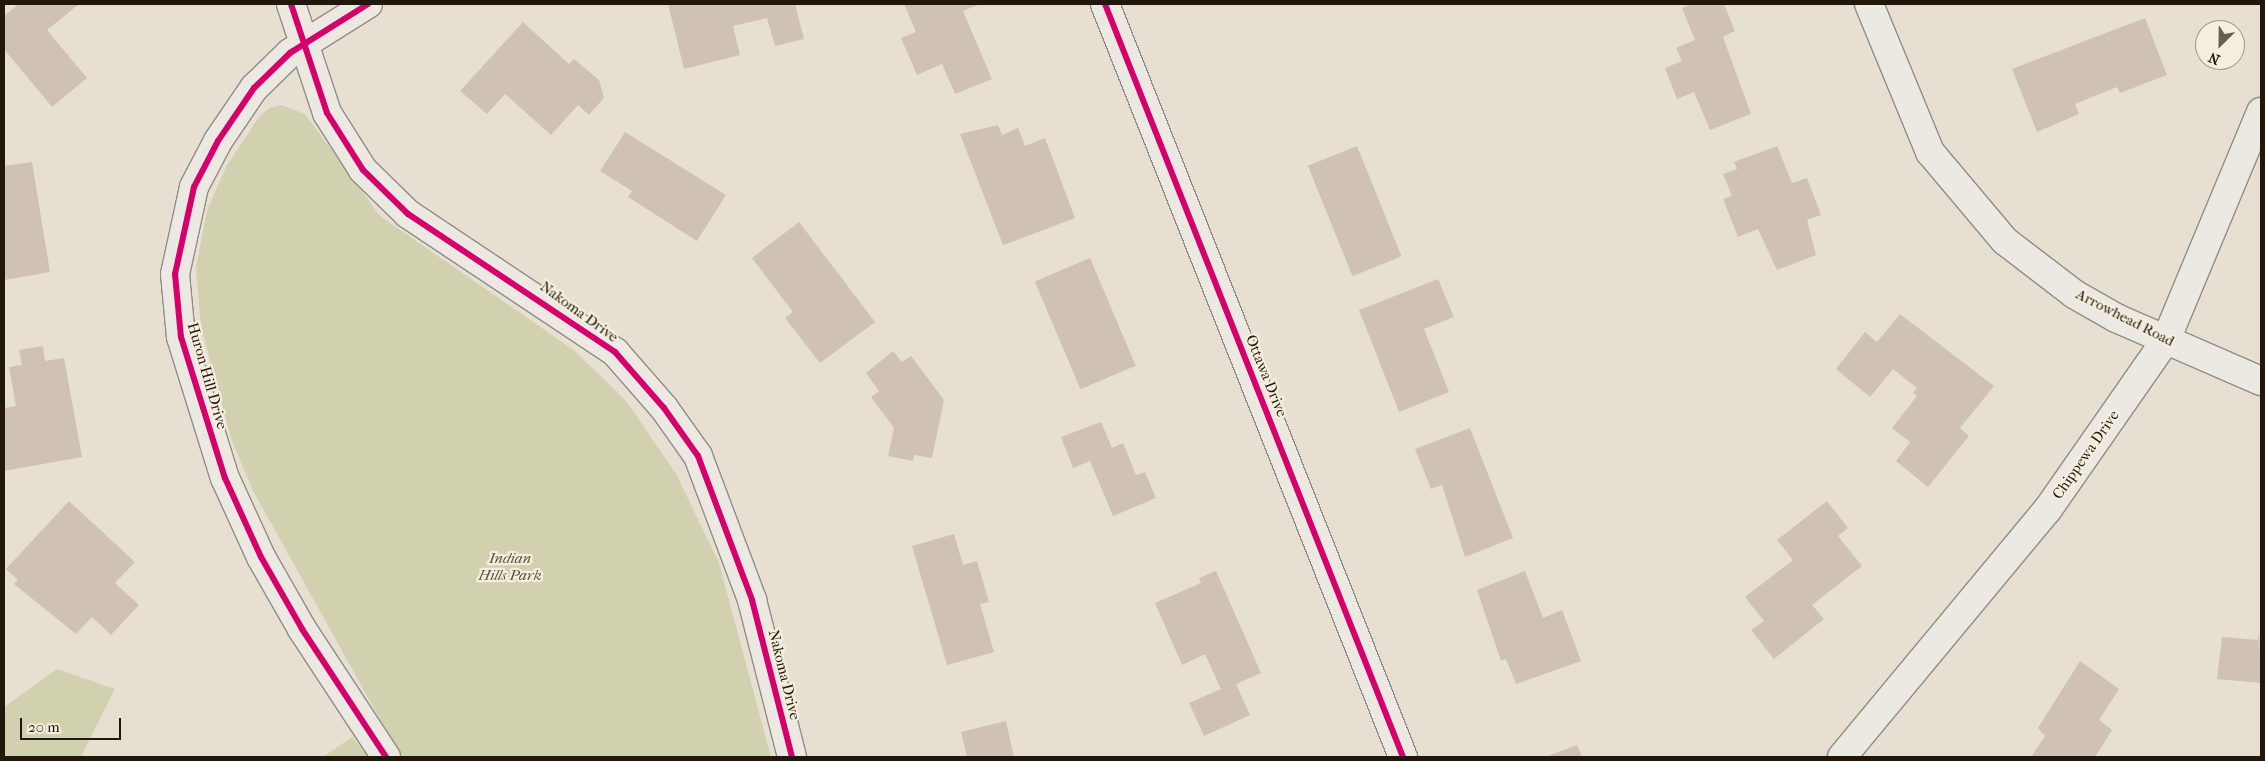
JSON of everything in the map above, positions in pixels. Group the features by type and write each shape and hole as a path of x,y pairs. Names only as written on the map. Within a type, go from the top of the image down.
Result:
{"street":[{"name":"Nakoma Drive","path":"291,4 327,113 345,145 385,193 615,352 664,408 698,456 752,600 792,757"},
{"name":"Huron Hill Drive","path":"368,4 304,44 254,88 205,163 178,243 176,306 197,399 225,478 261,557 386,757"},
{"name":"Ottawa Drive","path":"1105,4 1404,757"},
{"name":"Arrowhead Road","path":"1869,4 1930,152 1978,213 2035,266 2074,294 2166,340 2261,381"},
{"name":"Chippewa Drive","path":"1842,757 2048,509 2166,340 2261,112"}],"green space":[{"name":"Indian Hills Park","path":"282,105 305,114 380,216 575,351 627,402 676,474 719,563 771,757 405,757 396,748 252,489 231,438 201,327 196,268 207,210 227,165 259,117 269,108"},
{"path":"57,669 115,689 81,757 4,757 4,707"},
{"path":"352,737 369,757 323,757"}],"building":[{"path":"19,4 79,4 47,30 87,78 52,107 4,49 4,16"},
{"path":"668,4 795,4 804,39 775,46 767,18 733,26 740,55 684,69"},
{"path":"904,4 980,4 963,11 992,79 955,94 942,64 917,75 901,38 916,32"},
{"path":"1691,4 1724,4 1735,31 1723,37 1751,114 1710,130 1694,92 1677,99 1665,68 1682,61 1676,48 1695,40 1682,8"},
{"path":"2145,18 2167,75 2120,93 2117,87 2075,104 2079,114 2037,132 2012,69"},
{"path":"523,22 569,64 574,59 599,80 604,98 589,115 578,105 551,135 505,94 487,114 460,91"},
{"path":"998,125 1002,135 1018,128 1025,146 1045,138 1075,218 1003,245 960,134"},
{"path":"625,132 726,195 697,241 628,197 632,191 600,171"},
{"path":"1357,146 1402,256 1352,276 1308,166"},
{"path":"1777,146 1792,183 1807,178 1821,215 1807,220 1816,255 1777,270 1758,229 1738,237 1723,199 1732,196 1723,174 1737,169 1734,162"},
{"path":"32,162 50,272 4,280 4,166"},
{"path":"799,222 875,322 820,363 785,318 793,312 752,258"},
{"path":"1090,258 1136,366 1080,389 1035,281"},
{"path":"1438,279 1454,317 1424,329 1449,392 1399,412 1359,310"},
{"path":"1900,314 1994,386 1960,428 1969,436 1928,487 1896,461 1910,442 1892,428 1917,396 1913,393 1917,388 1893,369 1870,397 1836,369 1865,332 1877,342"},
{"path":"43,346 45,361 64,358 82,457 4,471 4,408 16,406 9,367 22,365 19,350"},
{"path":"893,351 902,362 911,356 944,400 932,458 914,455 913,461 888,456 894,428 871,397 879,391 866,373"},
{"path":"1101,422 1112,448 1123,443 1136,475 1145,472 1156,498 1113,516 1090,461 1073,468 1061,437"},
{"path":"1470,428 1513,538 1465,557 1442,485 1431,489 1415,449"},
{"path":"69,501 135,562 115,583 139,605 111,635 92,617 76,634 14,584 18,580 6,569"},
{"path":"1827,501 1848,528 1838,536 1862,566 1812,605 1824,619 1774,659 1751,630 1764,621 1745,597 1793,560 1777,540"},
{"path":"954,534 963,565 977,561 989,602 980,604 994,652 947,665 912,546"},
{"path":"1216,571 1261,673 1236,684 1250,715 1204,736 1189,703 1221,689 1205,654 1182,665 1155,603 1201,583 1199,578"},
{"path":"1525,571 1543,618 1562,610 1581,661 1516,684 1506,659 1501,661 1477,590"},
{"path":"2259,630 2261,683 2217,679 2222,637 2258,640"},
{"path":"2080,661 2119,689 2099,720 2112,730 2095,757 2031,757 2045,736 2038,728"},
{"path":"1006,721 1014,757 967,757 961,732"},
{"path":"1577,745 1582,757 1545,757"}],"cycle path":[{"path":"291,4 327,113 363,170 408,214 615,352 664,408 698,456 752,600 792,757"},
{"path":"368,4 290,53 254,88 218,141 194,187 175,274 181,337 225,478 261,557 302,629 386,757"},
{"path":"1105,4 1403,757"}]}
